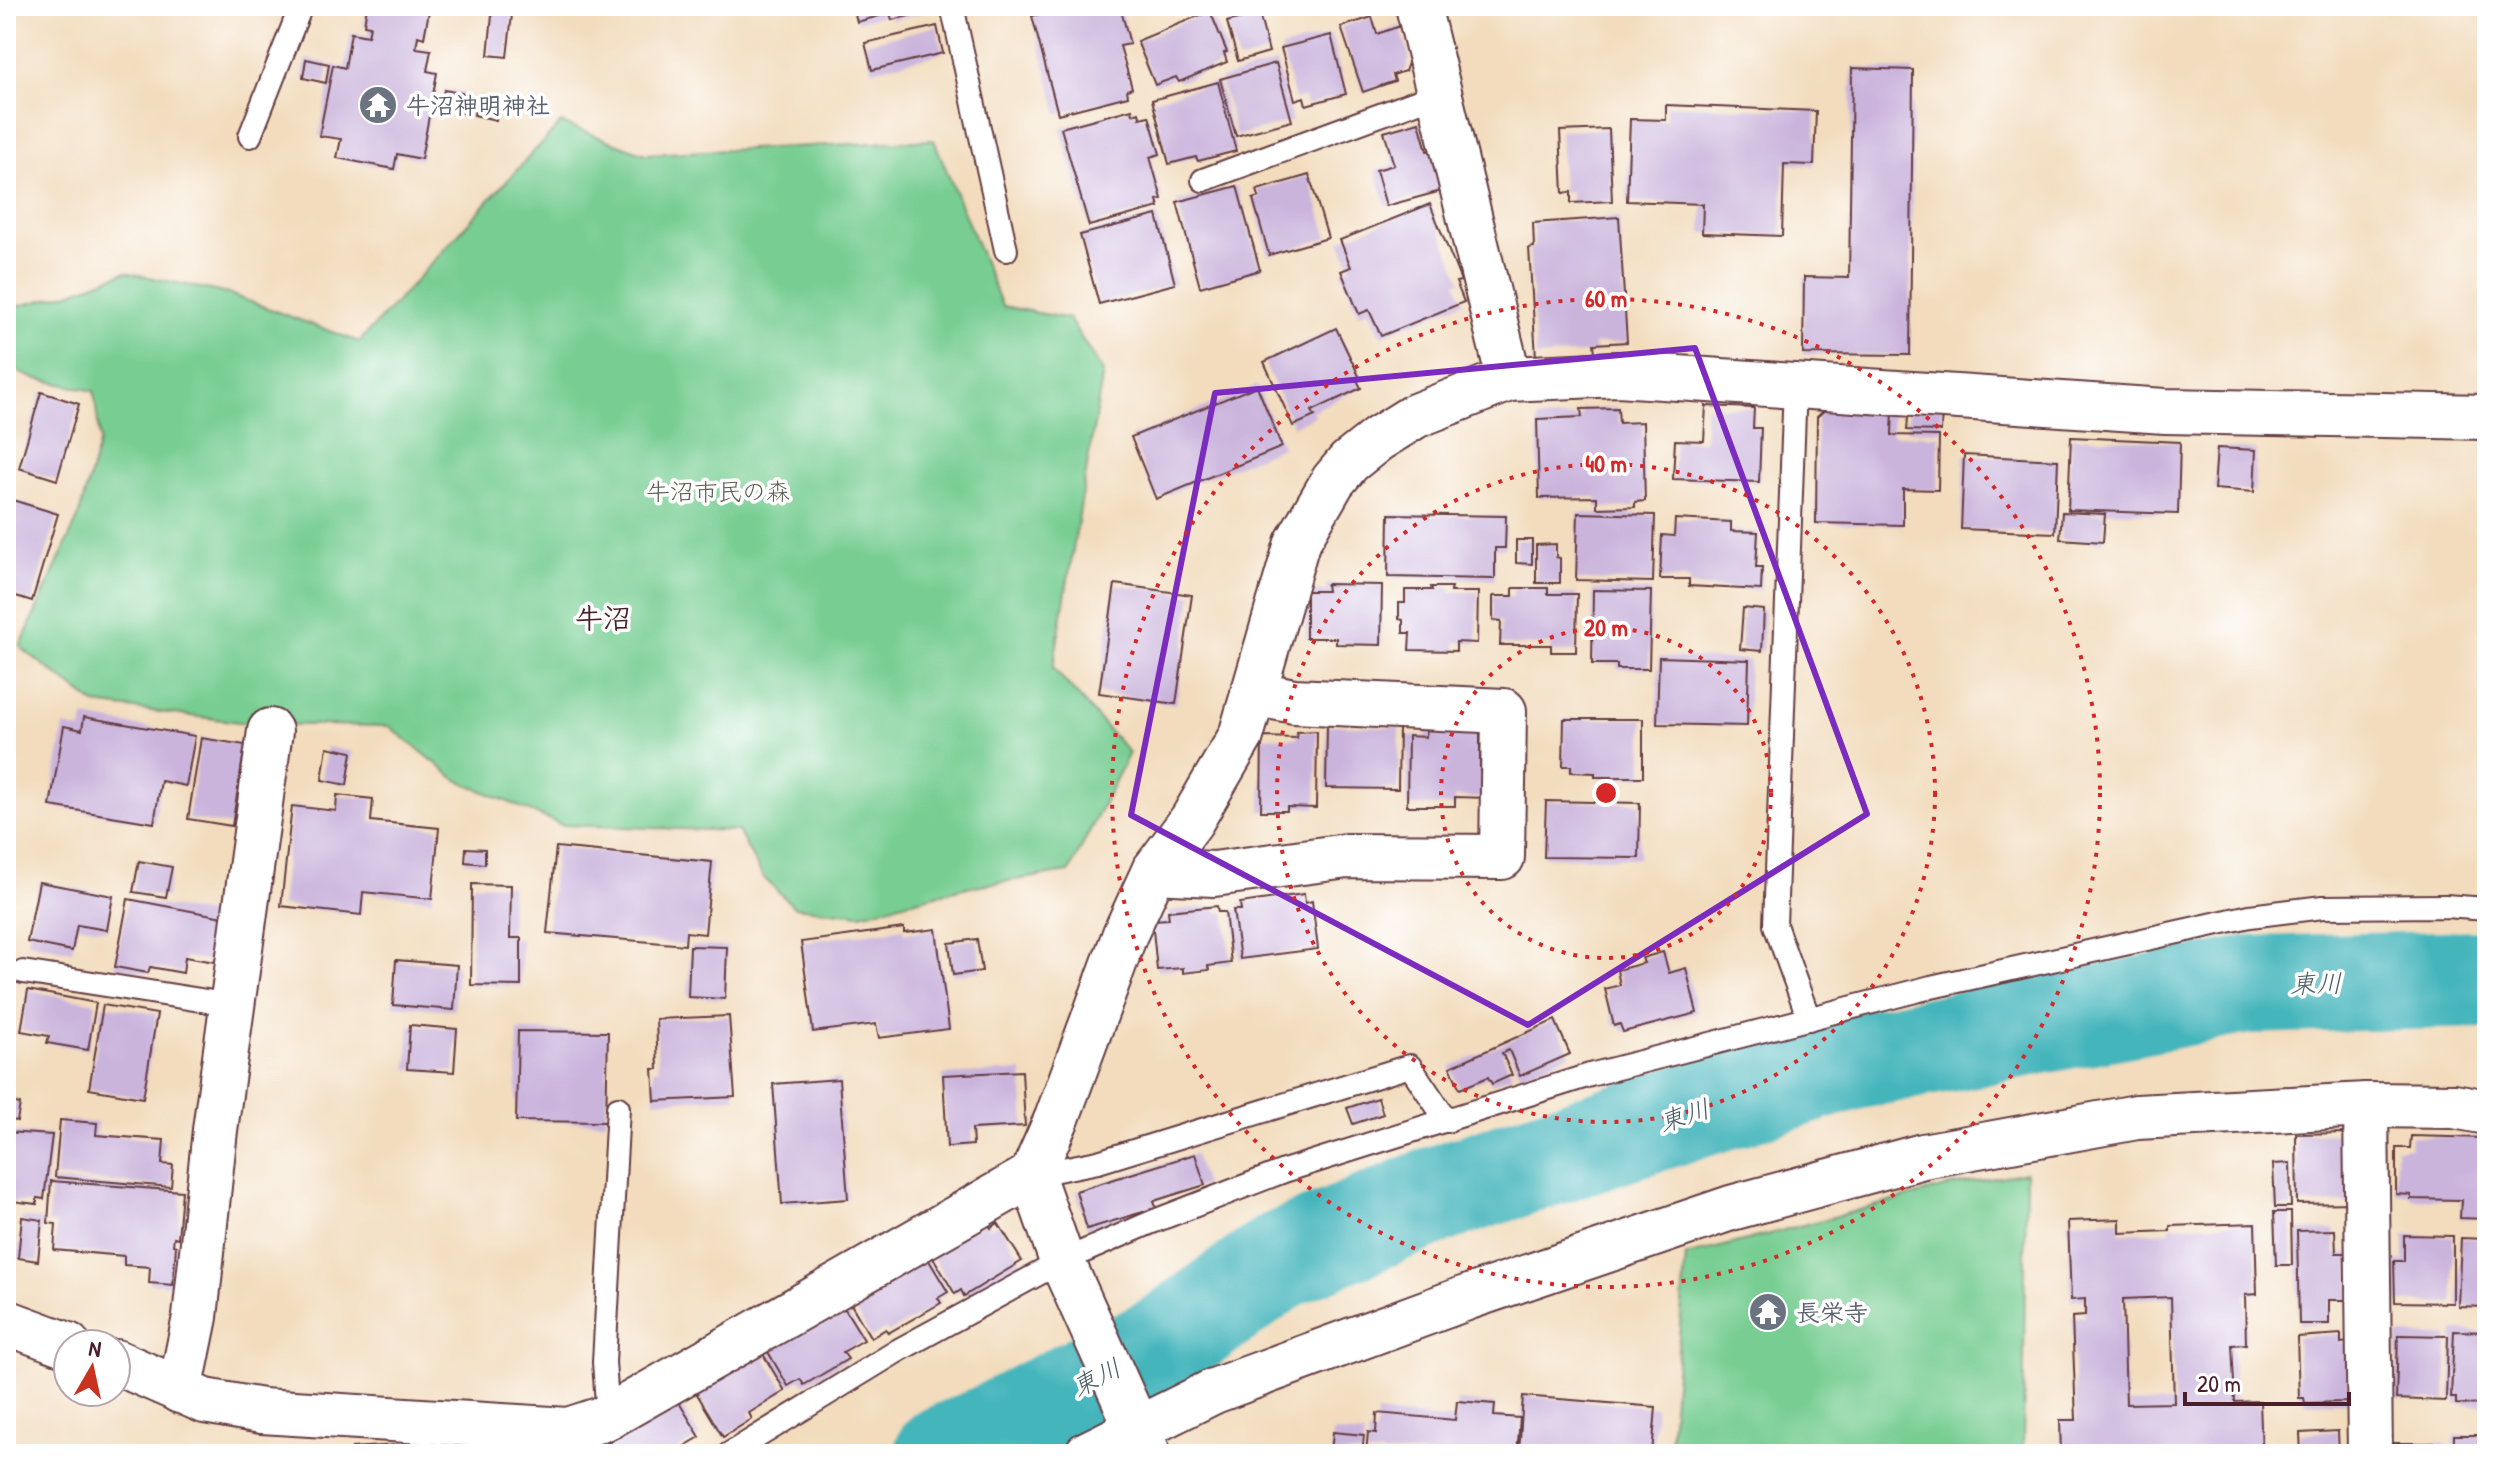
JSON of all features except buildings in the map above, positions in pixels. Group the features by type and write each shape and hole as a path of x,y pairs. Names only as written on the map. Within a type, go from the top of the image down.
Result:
{"street":[{"path":"1418,6 1509,379"},
{"path":"132,1369 205,1401 262,1411 568,1430 608,1417 1032,1175 1057,1118 1125,934 1154,871 1192,820 1241,736 1297,543 1333,481 1349,462 1415,416 1509,379 1618,374 2165,411 2487,417"},
{"path":"1154,871 1214,874 1347,856 1502,857 1504,711 1294,701 1253,693"},
{"path":"180,1391 195,1317 215,1130 270,731"},
{"path":"1087,1454 1135,1425 1214,1391 1469,1297 1731,1208 1923,1156 2137,1117 2366,1105 2454,1106 2487,1112"},
{"path":"2366,1105 2370,1454"},
{"path":"1032,1175 1069,1275 1135,1425"},
{"path":"6,1322 52,1339"}],"lane":[{"path":"250,136 301,6"},
{"path":"952,6 1006,250"},
{"path":"1203,180 1440,93"},
{"path":"1795,385 1775,925 1809,1019"},
{"path":"729,1454 899,1350 1069,1275 1152,1222 1284,1171 1590,1075 1931,987 2250,916 2323,907 2445,906 2487,909"},
{"path":"23,972 232,1005"},
{"path":"1032,1175 1098,1162 1410,1066 1447,1121"},
{"path":"608,1417 604,1362 618,1108"}],"highlighted area":[{"path":"1695,348 1867,814 1528,1025 1131,815 1215,393"}],"green space":[{"name":"牛沼市民の森","path":"561,123 645,154 934,140 1002,306 1069,319 1103,372 1053,668 1129,753 1069,872 967,887 861,914 794,907 763,877 738,831 562,825 457,780 389,726 255,724 95,704 20,647 78,518 100,440 94,391 33,378 6,367 6,309 67,294 125,272 229,294 359,342"},
{"path":"2026,1172 2023,1454 1669,1454 1686,1256 1946,1187"}],"waterway":[{"name":"東川","path":"943,1454 985,1436 1168,1341 1283,1259 1439,1194 1849,1062 2247,985 2487,979"}],"place":[{"name":"牛沼神明神社","path":"378,105"},
{"name":"長栄寺","path":"1768,1312"}],"district":[{"name":"牛沼","path":"603,618"}]}
